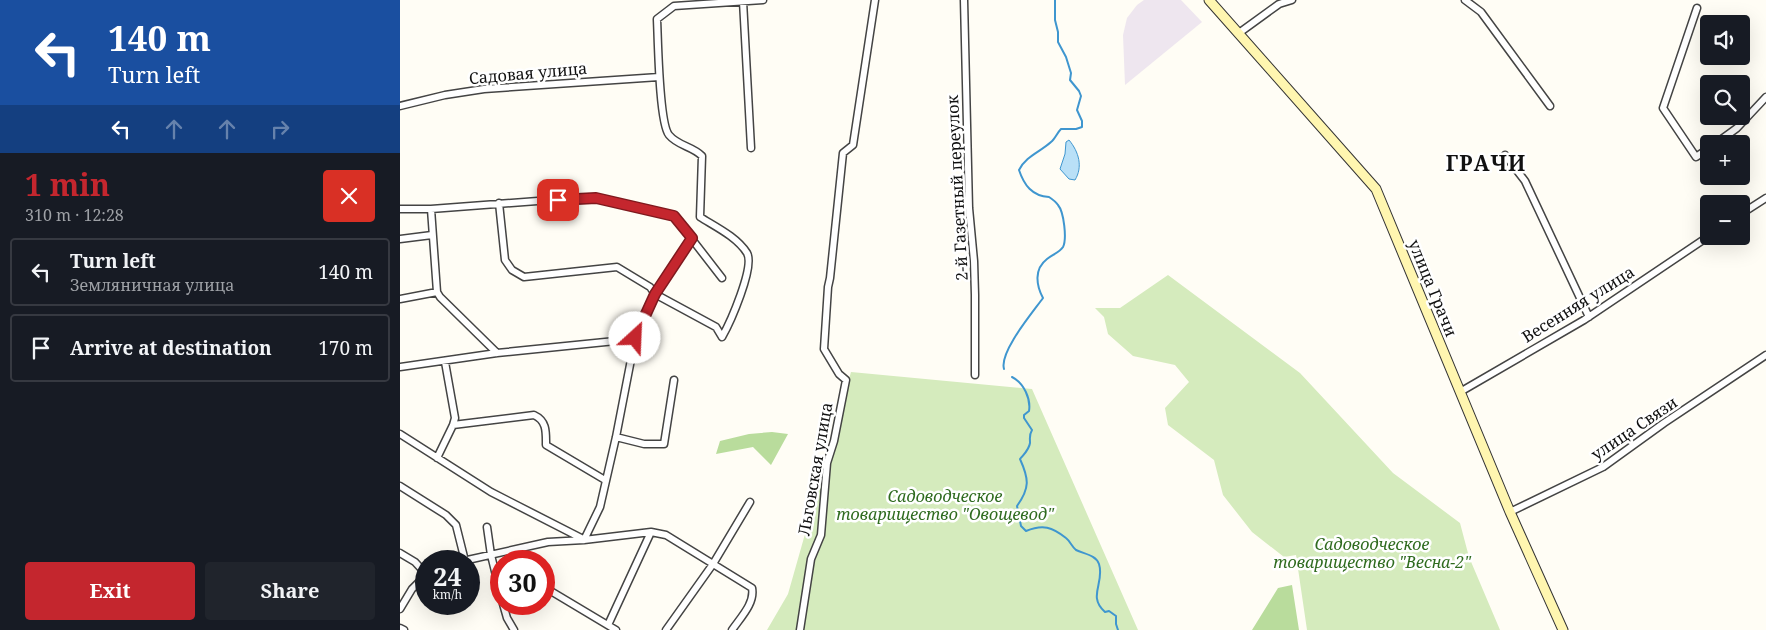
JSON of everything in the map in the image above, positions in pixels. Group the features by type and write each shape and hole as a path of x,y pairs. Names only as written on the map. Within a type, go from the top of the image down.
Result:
{"street":[{"path":"498,204 505,260 512,270 524,277 617,267 650,287 655,294 716,327 722,337 730,324 740,299 749,262 748,254 732,238 700,217 702,156 696,150 676,142 668,134 664,124 659,76 657,19 674,6 763,0"},
{"name":"Льговская улица","path":"800,630 810,559 820,535 827,463 834,441 846,380 839,374 824,349 828,287 843,153 853,145 875,0"},
{"name":"2-й Газетный переулок","path":"964,0 970,208 975,269 976,375"},
{"name":"улица Грачи","path":"1210,0 1376,189 1510,512 1563,630"},
{"path":"1239,34 1278,4 1292,0"},
{"path":"1465,0 1481,12 1550,106"},
{"path":"743,2 751,148"},
{"path":"1697,8 1663,108 1696,158 1700,155"},
{"name":"Садовая улица","path":"400,106 445,95 484,89 659,76"},
{"path":"1727,135 1737,128 1766,97"},
{"path":"1505,155 1525,181 1589,317"},
{"path":"400,209 431,209 596,198 674,216 722,278"},
{"path":"1750,208 1766,198"},
{"path":"431,209 437,292 497,353"},
{"path":"400,239 432,236"},
{"path":"584,540 600,507 635,338 655,294 692,238"},
{"name":"Весенняя улица","path":"1460,392 1589,317 1700,242"},
{"path":"400,299 437,292"},
{"path":"400,367 497,353 635,338"},
{"name":"улица Связи","path":"1510,512 1603,467 1664,423 1766,355"},
{"path":"437,458 453,425 454,413 445,362"},
{"path":"616,437 644,444 664,444 674,380"},
{"path":"453,425 534,415 540,418 546,427 546,444 606,480"},
{"path":"400,434 490,492 584,540"},
{"path":"400,486 446,515 456,525 462,550"},
{"path":"666,630 713,564 750,502"},
{"path":"487,527 490,550"},
{"path":"608,625 651,532"},
{"path":"513,550 548,542 651,532 666,536 752,588 753,596 751,602 732,630"},
{"path":"400,553 415,562"},
{"path":"400,609 415,586"},
{"path":"555,594 616,630"},
{"path":"506,615 514,630"},
{"path":"400,628 404,630"}],"shaded area":[{"path":"1144,0 1181,0 1202,22 1125,85 1123,35 1127,18 1137,5"}],"green space":[{"name":"Садоводческое товарищество \"Весна-2\"","path":"1168,275 1300,373 1393,473 1460,523 1469,557 1500,630 1307,630 1296,555 1284,557 1252,532 1223,495 1214,460 1168,425 1165,408 1189,382 1175,365 1133,356 1108,334 1104,317 1095,308 1120,308"},
{"name":"Садоводческое товарищество \"Овощевод\"","path":"851,372 1032,389 1138,630 767,630 788,594"},
{"path":"772,432 788,434 771,465 753,447 716,454 720,441 749,434"},
{"path":"1292,585 1299,630 1252,630 1278,588"}],"water":[{"path":"1069,140 1079,160 1079,170 1075,180 1069,179 1060,169 1065,154 1066,142"}],"waterway":[{"path":"1004,369 1004,362 1012,343 1043,298 1038,283 1040,267 1047,259 1062,249 1065,238 1063,219 1058,205 1049,197 1033,192 1023,180 1019,170 1029,158 1047,146 1061,129 1082,127 1082,121 1077,110 1081,96 1070,80 1071,73 1066,57 1058,42 1055,0"},
{"path":"1012,377 1020,383 1028,397 1029,411 1024,415 1024,418 1032,430 1029,448 1020,459 1027,483 1024,494 1017,506 1021,526 1026,531 1042,527 1052,529 1066,538 1076,550 1089,555 1097,561 1100,571 1097,600 1105,612 1109,611 1116,616 1118,630"}],"district":[{"name":"ГРАЧИ","path":"1486,164"}],"route":[{"path":"558,200 596,198 674,216 692,238 655,294 635,338"}]}
